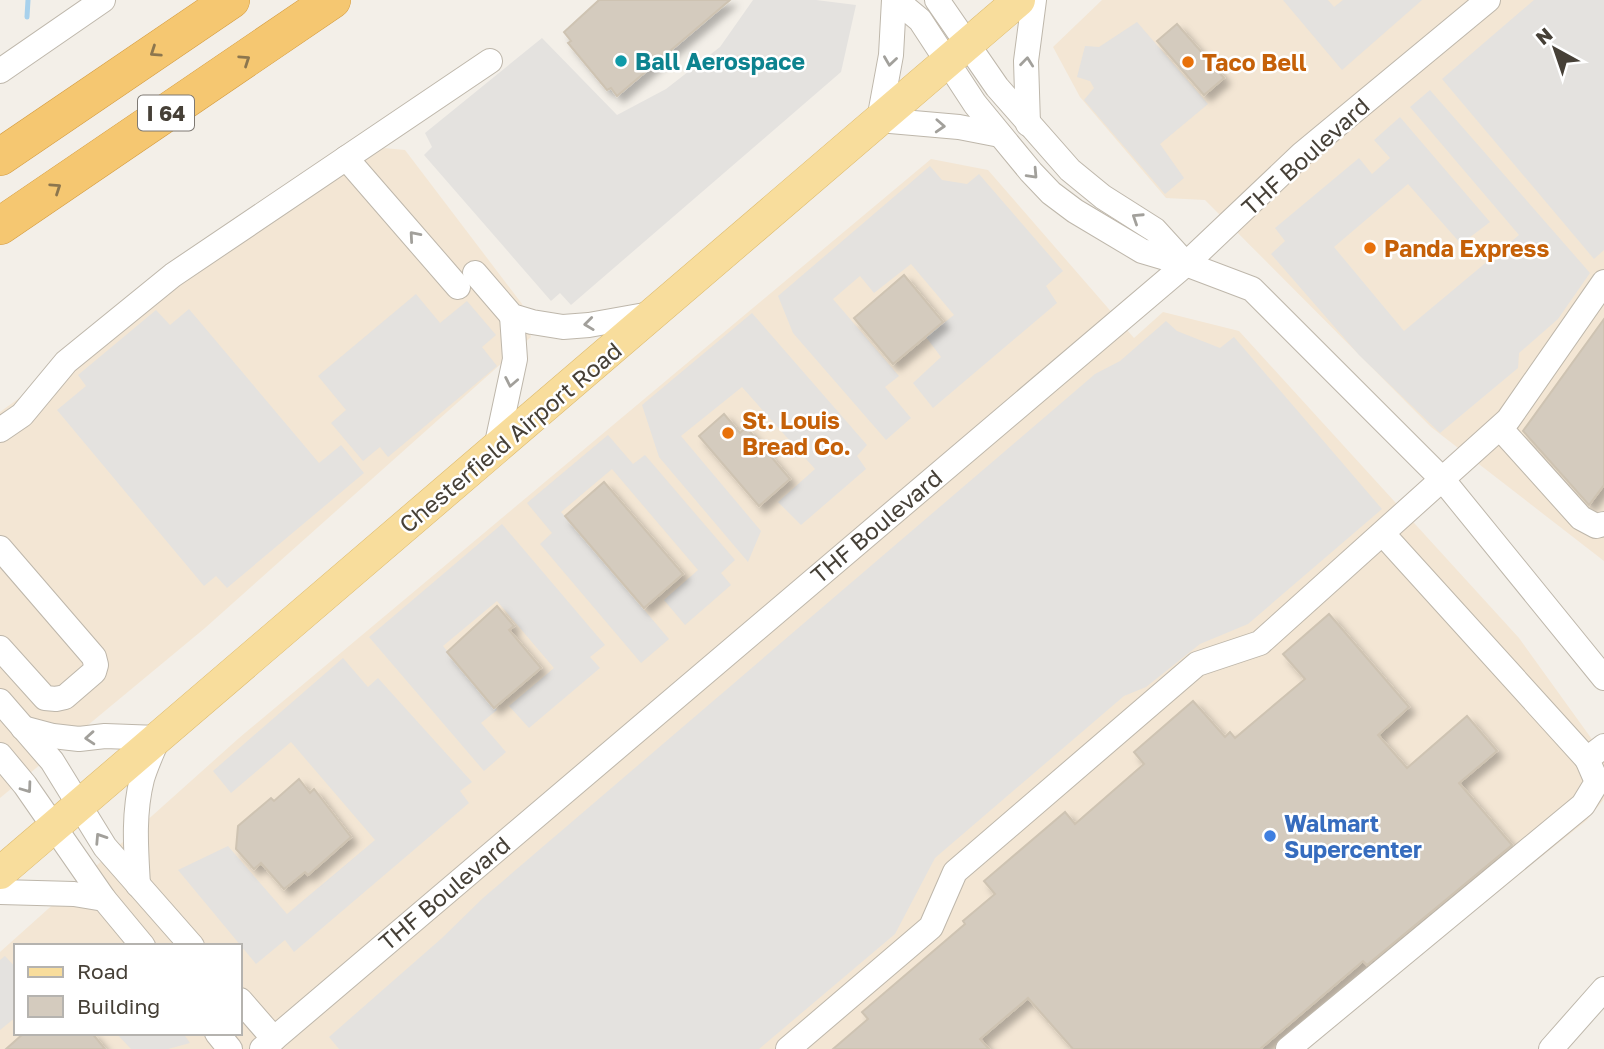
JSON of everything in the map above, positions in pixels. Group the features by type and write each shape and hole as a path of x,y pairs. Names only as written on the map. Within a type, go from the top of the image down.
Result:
{"highway":[{"name":"I 64","path":"0,157 231,0"},
{"name":"I 64","path":"0,226 332,0"}],"main road":[{"name":"Chesterfield Airport Road","path":"0,873 52,825 158,738 1019,0"}],"street":[{"path":"1,67 103,0"},
{"path":"895,0 997,87 1070,170 1103,197 1156,230 1186,264"},
{"path":"895,0 891,55 879,120 959,127 1000,135"},
{"path":"937,0 975,104 1038,179 1075,211 1142,251 1252,289 1443,480 1604,678"},
{"path":"1028,124 1026,61 1034,0"},
{"name":"THF Boulevard","path":"268,1044 1186,264 1302,154 1488,0"},
{"path":"0,430 22,415 66,362 173,275 490,61"},
{"path":"346,159 467,280 512,316 563,327 657,312"},
{"path":"788,1049 931,927 955,872 1197,664 1260,643 1500,428 1514,412 1604,282"},
{"path":"496,448 515,359 512,316"},
{"path":"1500,428 1581,518 1596,526 1604,524"},
{"path":"1288,1049 1583,805 1597,782 1596,752 1383,534"},
{"path":"0,548 94,657 96,665 94,672 65,697 45,698 0,648"},
{"path":"0,701 52,761 105,847 190,944"},
{"path":"23,728 79,739 105,736 158,738 143,778 138,804 135,842 138,885"},
{"path":"0,755 25,785 104,899 141,944"},
{"path":"0,892 74,894 104,899"},
{"path":"1551,1049 1604,989"},
{"path":"242,1003 268,1044"},
{"path":"219,1035 230,1049"}],"shaded area":[{"path":"753,0 816,0 856,5 841,72 571,305 560,293 551,301 424,155 432,147 425,133 542,38 617,115 666,89 720,47"},
{"path":"1102,0 1604,0 1604,561 1431,427 1205,200 1166,198 1080,97 1053,47"},
{"path":"1283,0 1328,0 1334,7 1343,0 1422,0 1342,70"},
{"path":"1534,0 1604,0 1604,250 1594,259 1442,79"},
{"path":"1137,22 1208,104 1160,144 1184,178 1165,194 1084,100 1094,88 1090,81 1077,77 1085,46 1099,47"},
{"path":"1430,90 1590,273 1558,319 1519,353 1518,368 1440,433 1359,355 1271,254 1285,241 1275,228 1359,158 1372,174 1390,158 1374,140 1400,117 1490,222 1461,244 1408,184 1334,247 1404,331 1519,235 1410,107"},
{"path":"384,148 405,150 522,304 531,337 205,628 0,798 0,412 138,312"},
{"path":"931,159 988,170 1134,338 1163,312 1239,331 1519,638 1604,756 1604,799 1587,820 1302,1049 0,1049 0,952 239,738"},
{"path":"930,166 942,180 967,184 979,174 1063,271 1046,286 1057,303 933,408 913,383 941,357 926,337 954,315 911,264 874,293 860,276 833,299 899,376 885,387 911,418 886,440 793,333 778,296"},
{"path":"416,294 440,323 467,301 496,335 482,347 497,366 388,457 380,447 363,461 331,423 346,410 318,376"},
{"path":"189,309 319,463 341,445 364,473 227,588 216,576 204,586 57,410 86,386 78,375 156,310 170,325"},
{"path":"752,313 867,445 857,456 866,469 801,525 778,502 815,469 742,387 681,436 761,531 748,562 659,457 642,405"},
{"path":"1166,321 1177,331 1220,348 1234,337 1382,509 1248,624 1200,644 1146,687 1124,696 935,858 895,934 759,1049 339,1049 329,1037 442,938 483,898 1095,374 1120,361"},
{"path":"608,435 633,464 645,455 735,560 721,573 731,585 685,625 664,600 698,570 612,469 561,512 669,639 641,663 540,544 552,533 527,503"},
{"path":"502,524 605,645 590,657 600,668 529,728 509,706 554,668 497,601 443,646 497,710 481,723 506,752 484,771 369,637"},
{"path":"343,658 368,687 378,678 472,782 460,791 469,803 294,952 285,940 256,964 178,870 228,846 287,914 375,840 291,742 231,793 213,771"},
{"path":"5,956 14,966 14,1019 0,1030 0,960"},
{"path":"118,1035 184,1035 190,1043 168,1049 131,1049"}],"building":[{"name":"Ball Aerospace","path":"599,0 730,0 617,96 611,88 607,90 568,43 571,41 564,32"},
{"path":"1177,24 1224,78 1204,95 1157,41"},
{"path":"904,275 943,322 893,364 854,318"},
{"path":"1604,319 1604,485 1589,505 1523,431"},
{"path":"724,414 740,433 746,427 790,479 759,506 699,436"},
{"path":"604,482 683,574 644,608 565,516"},
{"path":"497,606 514,626 509,630 541,668 494,708 447,652"},
{"name":"Walmart Supercenter","path":"1329,614 1409,707 1378,735 1407,768 1467,716 1497,751 1459,783 1512,845 1367,965 1363,961 1260,1049 1073,1049 1028,998 980,1039 989,1049 833,1049 868,1019 862,1012 965,924 963,921 995,894 984,881 1065,812 1075,824 1144,764 1134,752 1193,701 1225,737 1230,732 1235,738 1305,679 1283,654"},
{"path":"299,779 310,793 314,789 351,837 308,875 305,872 284,889 261,863 254,869 236,849 238,826 271,798 274,801"},
{"path":"22,1035 94,1035 105,1049 6,1049"}],"waterway":[{"path":"27,17 28,0"}],"place":[{"name":"Ball Aerospace","path":"621,61"},
{"name":"Taco Bell","path":"1188,62"},
{"name":"Panda Express","path":"1370,248"},
{"name":"St. Louis Bread Co.","path":"728,433"},
{"name":"Walmart Supercenter","path":"1270,836"}]}
